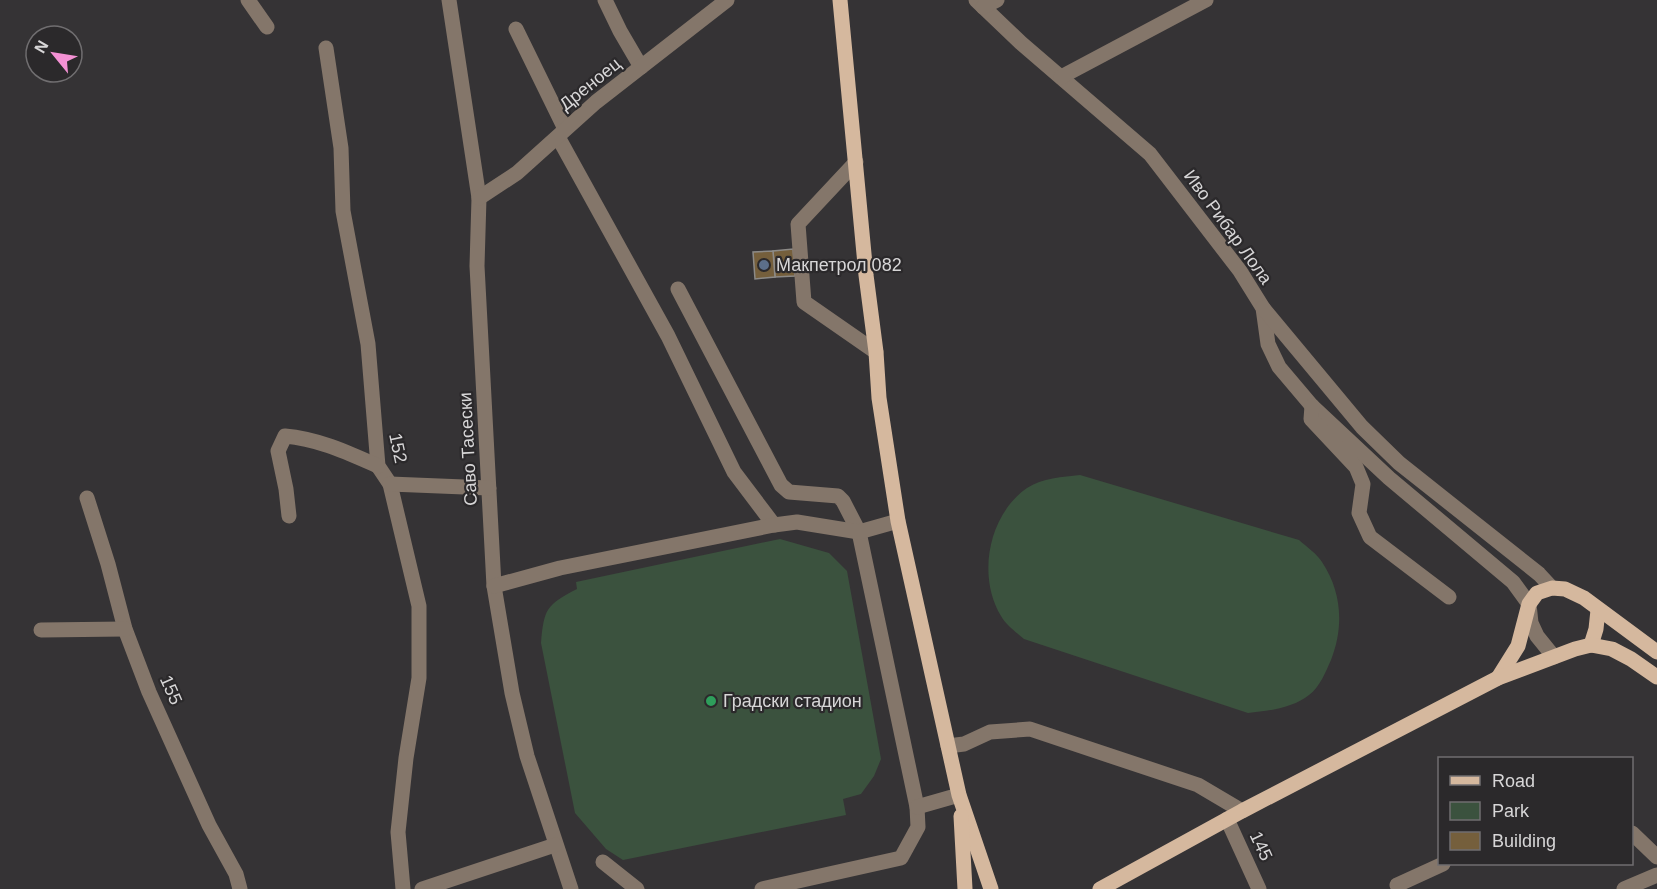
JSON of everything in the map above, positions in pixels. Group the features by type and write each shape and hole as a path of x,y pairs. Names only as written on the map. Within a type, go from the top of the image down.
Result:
{"main road":[{"path":"840,0 879,398 898,521 959,795 991,889"},
{"path":"1498,678 1518,646 1528,604 1538,593 1552,588 1565,589 1584,598 1657,652"},
{"path":"1591,645 1598,610"},
{"path":"1100,889 1242,811 1498,678 1591,645 1612,649 1657,676"},
{"path":"959,795 965,889"}],"street":[{"path":"248,0 267,27"},
{"name":"Саво Тасески","path":"449,0 479,198 477,266 494,586 515,704 527,756 571,889"},
{"path":"605,0 620,31 642,67"},
{"name":"Дреноец","path":"479,198 517,173 596,102 726,0"},
{"path":"980,4 997,0"},
{"path":"1061,77 1206,0"},
{"name":"Иво Рибар Лола","path":"980,4 1150,154 1234,263 1263,308 1268,344 1279,367 1312,406 1389,478 1513,582 1528,604 1536,636 1554,657"},
{"path":"516,28 561,133 668,336 734,472 774,525"},
{"name":"152","path":"326,48 340,148 343,211 368,344 378,466 390,484 418,606 419,678 406,758 398,832 403,889"},
{"path":"856,162 798,224 804,302 876,352"},
{"path":"678,289 781,485 789,492 838,496 859,532 917,807 918,827 901,858 762,889"},
{"path":"1263,308 1362,427 1399,463 1539,574 1552,588"},
{"path":"1312,406 1311,419 1356,467 1363,484 1359,513 1370,537 1449,597"},
{"path":"289,516 278,451 285,436 328,445 378,466"},
{"path":"390,484 489,488"},
{"name":"155","path":"87,498 125,629 149,692 209,825 236,874 240,889"},
{"path":"494,586 560,568 774,525 797,522 859,532 898,521"},
{"path":"41,630 125,629"},
{"path":"948,746 964,744 990,732 1030,729 1198,785 1242,811"},
{"path":"917,807 959,795"},
{"name":"145","path":"1227,819 1260,889"},
{"path":"1633,834 1657,857"},
{"path":"422,889 555,845"},
{"path":"603,862 637,889"},
{"path":"1399,889 1397,885 1441,865"},
{"path":"1624,889 1657,875"}],"green space":[{"path":"1080,475 1299,540 1315,553 1329,573 1334,585 1339,622 1331,660 1313,692 1288,706 1248,713 1024,639 1011,628 1001,616 989,583 988,565 995,530 1003,514 1027,488 1046,480"},
{"name":"Градски стадион","path":"780,539 829,553 847,571 881,759 874,776 861,794 843,799 846,815 623,860 606,849 575,813 541,643 548,609 559,599 577,589 576,582"}],"building":[{"path":"793,249 795,276 775,277 773,251"},
{"name":"Макпетрол 082","path":"773,251 775,277 755,279 753,252"}],"place":[{"name":"Макпетрол 082","path":"764,265"},
{"name":"Градски стадион","path":"711,701"}]}
